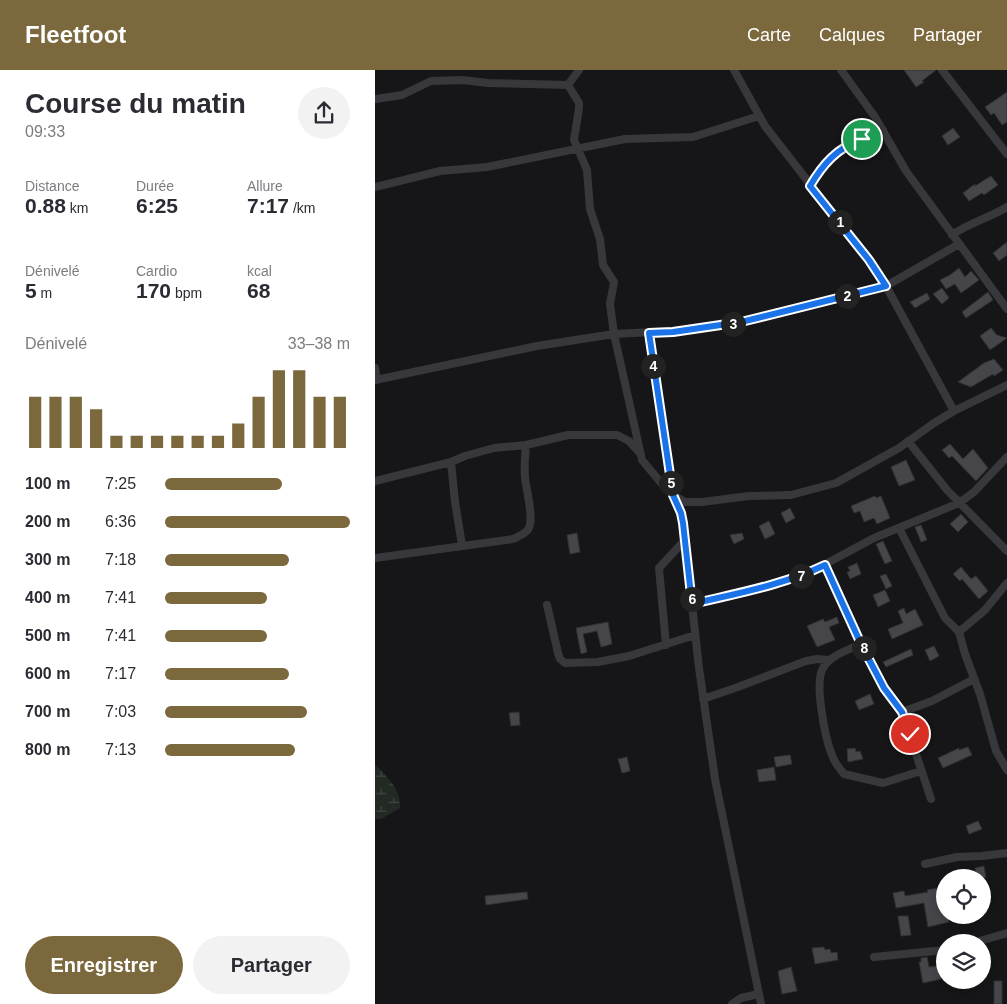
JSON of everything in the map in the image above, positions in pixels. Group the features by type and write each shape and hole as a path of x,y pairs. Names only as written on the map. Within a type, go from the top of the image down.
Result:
{"street":[{"path":"568,85 579,70"},
{"path":"734,70 759,116 810,186 858,246 886,286 954,411"},
{"path":"841,70 883,130 906,171 1007,309"},
{"path":"941,70 1007,154"},
{"path":"375,99 402,95 431,81 461,80 488,83 568,85"},
{"path":"568,85 579,103 575,140 587,170 589,203 600,239 603,265 614,282 610,304 614,334 642,460 651,472 680,500 691,503 749,496 791,495 836,483 899,448 954,411 1007,385"},
{"path":"375,187 440,171 487,167 625,139 693,137 759,116"},
{"path":"810,186 820,169 835,155 856,141 883,130"},
{"path":"952,235 1007,206"},
{"path":"375,368 376,380 537,346 614,334 681,331 741,322 886,286 959,244"},
{"path":"649,333 673,495 681,513 703,699 715,779 761,1004"},
{"path":"375,481 451,462 494,448 526,446 568,435 617,434 629,441 641,455"},
{"path":"908,441 959,503 1007,551"},
{"path":"375,558 513,539 527,531 530,526 530,516 525,478 524,459 526,446"},
{"path":"692,604 785,582 805,575 874,538 959,503 974,492 1007,457"},
{"path":"451,462 462,545"},
{"path":"899,528 945,618 959,632 985,710 996,751 1007,770"},
{"path":"666,645 659,568 684,542"},
{"path":"825,565 861,644 884,688 902,712 931,799"},
{"path":"959,632 985,610 1007,583"},
{"path":"547,605 558,653 560,659 565,663 597,662 666,645 695,635"},
{"path":"861,644 829,660 821,670 819,697 831,753 844,774 879,783 895,780 921,771"},
{"path":"703,699 806,661 817,658 829,660"},
{"path":"902,712 933,701 974,679"},
{"path":"925,864 957,857 1007,853"},
{"path":"991,938 1007,934"},
{"path":"874,957 936,951"},
{"path":"732,1004 741,998 759,994"}],"green space":[{"path":"375,765 393,784 400,802 400,808 381,819 375,819"}],"building":[{"path":"904,70 936,70 916,87"},
{"path":"1007,92 1007,122 1002,125 994,113 991,115 985,107"},
{"path":"953,128 960,137 948,145 942,136"},
{"path":"991,176 998,185 984,195 982,193 969,201 963,193"},
{"path":"1007,242 1007,255 999,261 993,253"},
{"path":"959,268 965,277 971,271 979,280 961,293 955,284 946,289 940,280"},
{"path":"942,288 949,298 942,304 933,294"},
{"path":"988,292 993,300 966,318 962,312"},
{"path":"927,293 930,299 915,308 910,302"},
{"path":"991,328 997,335 1007,338 990,350 980,336"},
{"path":"994,359 1003,370 994,376 993,374 971,387 958,382 984,363"},
{"path":"950,444 963,459 973,449 988,468 976,481 952,456 949,458 942,450"},
{"path":"906,460 915,480 899,486 891,467"},
{"path":"875,496 876,498 881,496 890,518 877,524 874,518 864,522 860,511 854,513 851,506"},
{"path":"790,508 795,518 786,523 781,513"},
{"path":"961,514 968,522 958,532 950,524"},
{"path":"769,521 775,534 765,539 759,526"},
{"path":"921,525 927,540 921,542 915,527"},
{"path":"577,533 580,552 570,554 567,535"},
{"path":"742,533 744,539 734,544 730,535"},
{"path":"883,541 892,561 885,564 876,544"},
{"path":"857,563 861,574 850,579 847,572 850,571 848,567"},
{"path":"961,567 971,579 976,576 988,591 979,599 962,579 960,581 953,574"},
{"path":"886,574 892,586 886,589 880,576"},
{"path":"885,590 890,601 878,607 873,595"},
{"path":"904,608 906,614 915,609 923,625 892,639 888,629 903,623 898,611"},
{"path":"837,617 839,623 829,627 835,640 817,647 807,626 823,619 825,622"},
{"path":"608,622 612,644 601,647 597,631 583,634 587,652 581,654 576,628"},
{"path":"934,646 939,656 930,661 925,650"},
{"path":"911,649 913,655 886,667 883,662"},
{"path":"870,694 874,704 859,710 855,701"},
{"path":"519,712 520,725 511,726 509,713"},
{"path":"968,747 972,755 943,768 938,758 959,748 959,750"},
{"path":"855,748 856,752 860,751 863,759 848,762 847,749"},
{"path":"790,755 792,764 776,767 774,757"},
{"path":"627,757 630,771 622,773 618,759"},
{"path":"774,767 776,780 759,782 757,770"},
{"path":"978,821 982,829 969,834 966,826"},
{"path":"984,866 984,869 975,869"},
{"path":"936,888 936,924 941,924 928,927 924,903 896,908 893,893 904,891 905,896 928,892 927,890"},
{"path":"527,892 528,899 486,905 485,896"},
{"path":"898,916 908,916 911,935 901,936"},
{"path":"824,947 825,950 830,949 831,953 837,952 838,960 815,964 812,948"},
{"path":"927,957 929,967 936,966 936,980 923,983 919,962 921,962 921,958"},
{"path":"791,967 797,991 782,994 778,971"},
{"path":"994,981 1002,981 1002,1004 994,1004"}],"route":[{"path":"862,139 856,141 826,162 810,186 869,260 886,286 741,322 673,332 649,333 665,452 673,495 683,523 692,604 785,582 825,565 861,644 884,688 902,712 910,734"}]}
